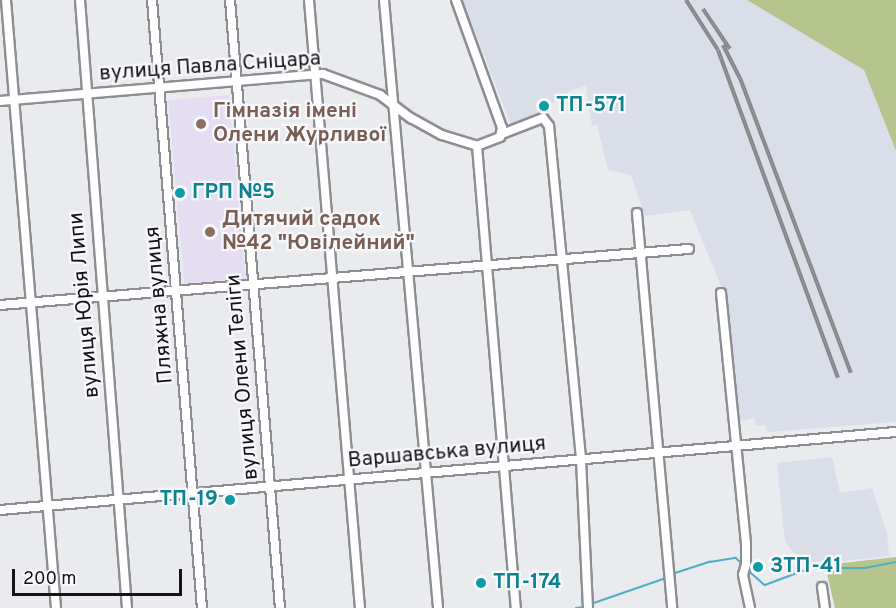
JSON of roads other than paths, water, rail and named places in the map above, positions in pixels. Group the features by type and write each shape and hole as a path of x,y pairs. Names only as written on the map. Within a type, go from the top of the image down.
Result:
{"street":[{"path":"6,0 56,608"},
{"name":"вулиця Юрія Липи","path":"80,0 127,608"},
{"name":"Пляжна вулиця","path":"152,0 178,290 202,608"},
{"name":"вулиця Олени Теліги","path":"231,0 280,608"},
{"path":"309,0 360,608"},
{"path":"384,0 428,472 438,608"},
{"path":"456,0 502,134"},
{"name":"вулиця Павла Сніцара","path":"0,101 315,74 333,76 359,86 394,104 411,118 442,135 477,146"},
{"path":"516,608 477,146 543,118 549,126 563,259 581,460 588,608"},
{"path":"637,213 672,608"},
{"path":"0,305 689,249"},
{"path":"721,293 746,544 746,564 743,575 750,608"},
{"name":"Варшавська вулиця","path":"0,510 428,472 659,455 896,432"},
{"path":"822,586 825,608"}],"waterway":[{"path":"672,574 710,562 736,558 744,565"},
{"path":"747,569 765,585 811,568 865,568 896,562"},
{"path":"591,604 666,578"},
{"path":"576,608 584,607"}],"railway":[{"path":"686,0 718,50 838,378"},
{"path":"703,9 730,49"},
{"path":"723,45 740,78 851,373"}],"place":[{"name":"ТП-571","path":"544,106"},
{"name":"Гімназія імені Олени Журливої","path":"201,124"},
{"name":"ГРП №5","path":"180,193"},
{"name":"Дитячий садок №42 \"Ювілейний\"","path":"210,232"},
{"name":"ТП-19","path":"230,500"},
{"name":"ЗТП-41","path":"758,567"},
{"name":"ТП-174","path":"481,583"}]}
